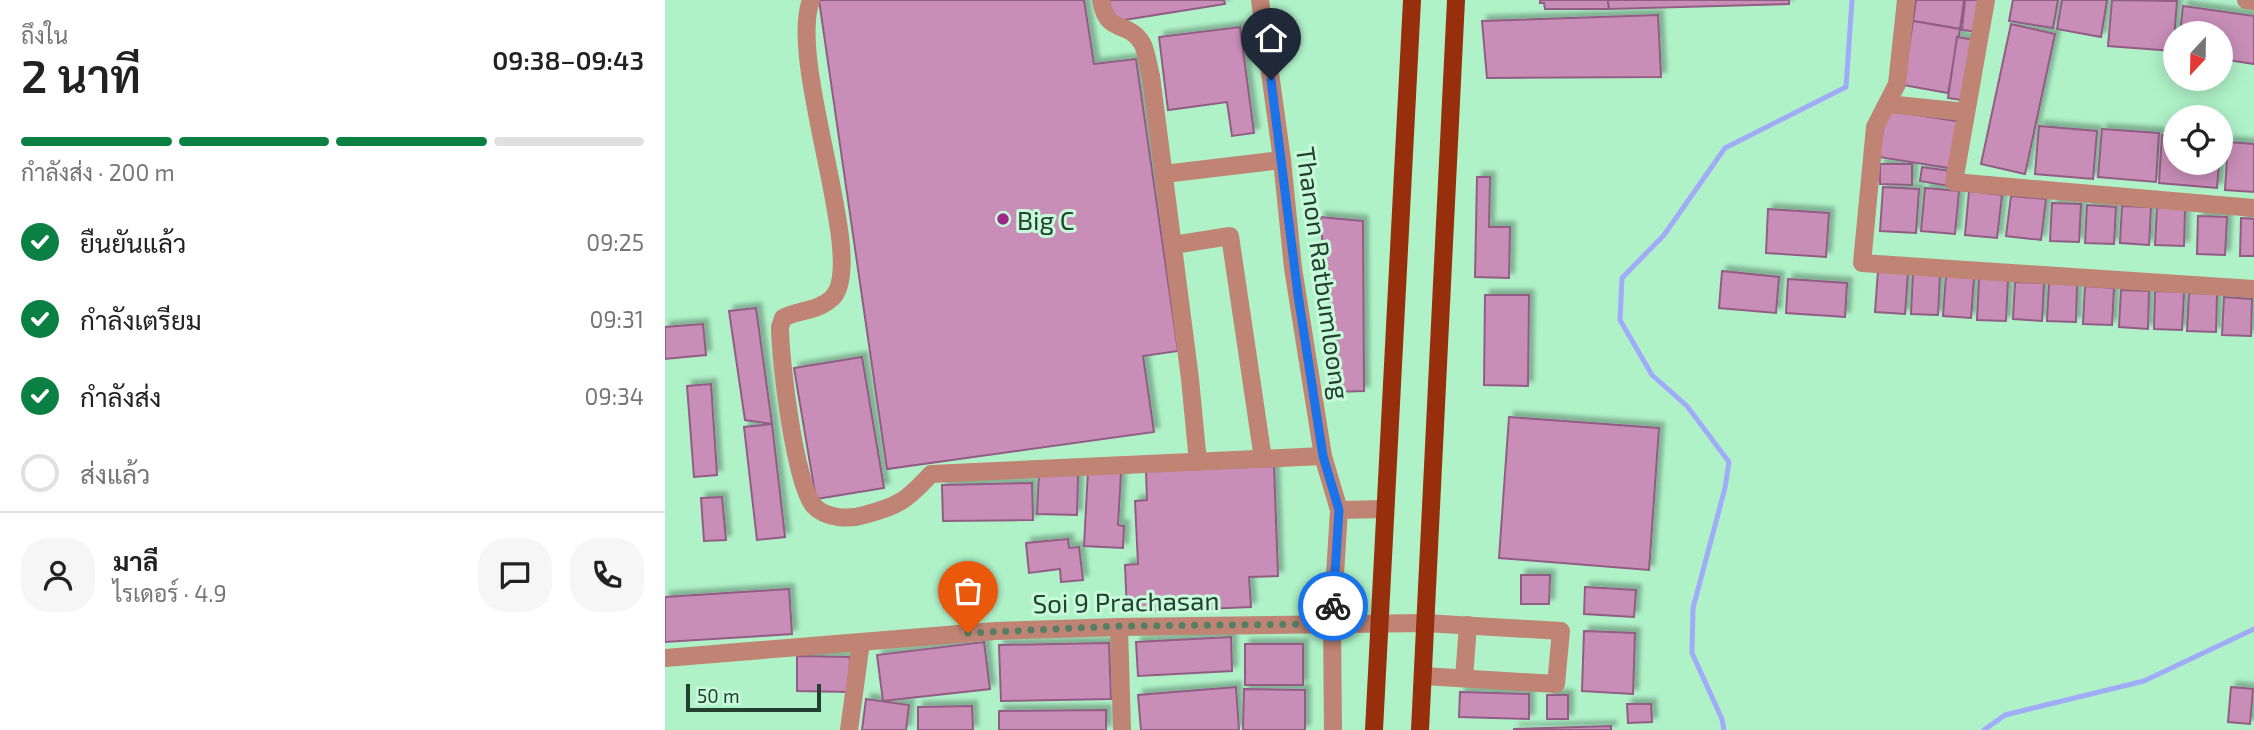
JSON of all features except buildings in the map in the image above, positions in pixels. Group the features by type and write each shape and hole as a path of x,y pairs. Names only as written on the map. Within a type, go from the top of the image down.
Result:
{"main road":[{"path":"1374,730 1412,0"},
{"path":"1420,730 1456,0"}],"street":[{"path":"811,0 806,30 811,85 837,214 841,284 833,298 819,306 790,314 783,318 780,327 789,417 804,490 815,507 828,514 854,518 892,508 911,496 931,474 1323,456"},
{"path":"1101,0 1105,18 1112,25 1135,35 1143,44 1151,76 1198,462"},
{"name":"Thanon Ratbumloong","path":"1260,0 1282,160 1293,268 1323,456 1339,510"},
{"path":"1906,0 1897,85 1875,127 1862,263 2254,289"},
{"path":"1986,0 1954,182 2254,208"},
{"path":"2246,0 2254,1"},
{"path":"1887,104 1966,112"},
{"path":"1164,174 1282,160"},
{"path":"1173,245 1230,236 1263,458"},
{"path":"1333,730 1332,624 1339,510 1385,509"},
{"name":"Soi 9 Prachasan","path":"665,657 995,631 1119,626 1425,623 1561,631 1556,684 1464,678"},
{"path":"1423,676 1464,678 1468,625"},
{"path":"1119,626 1122,730"},
{"path":"849,730 861,642"}],"waterway":[{"path":"1724,730 1722,719 1692,653 1693,608 1725,488 1729,462 1687,406 1652,375 1620,320 1622,278 1664,235 1725,148 1846,87 1852,0"},
{"path":"1984,730 2005,715 2144,681 2254,629"}],"way so far":[{"path":"968,633 1119,626 1332,624 1333,606"}],"place":[{"name":"Big C","path":"1003,219"}],"route":[{"path":"1271,80 1293,268 1323,456 1339,510 1333,606"}]}
